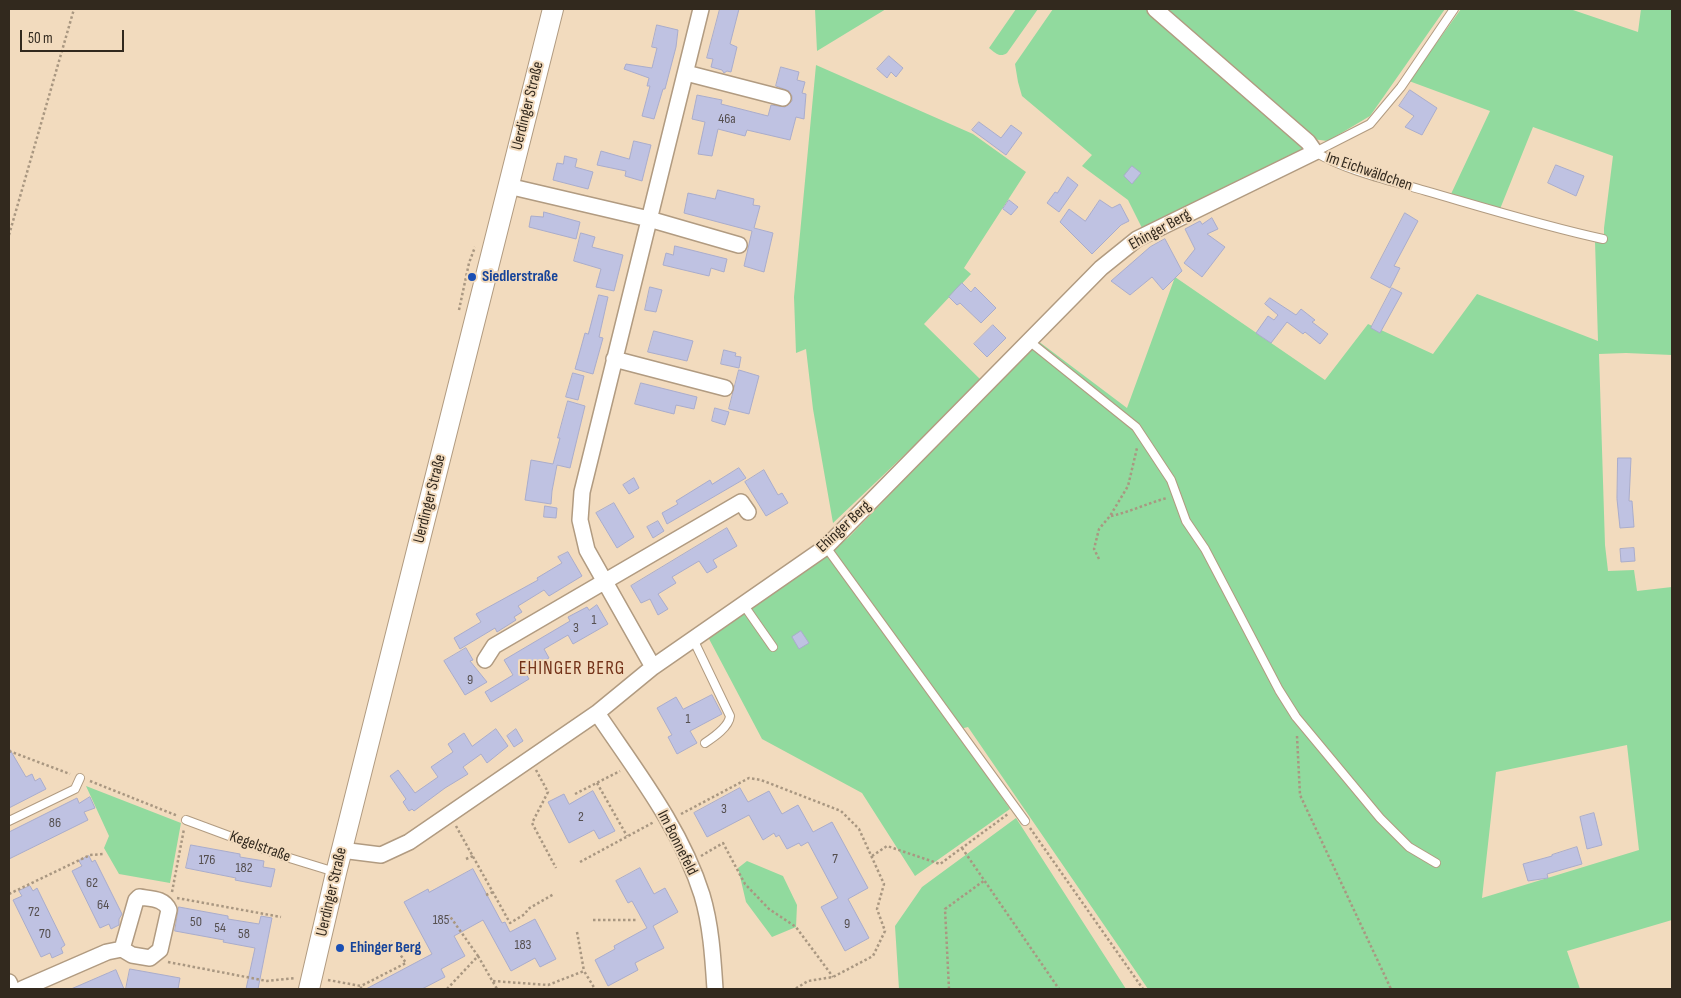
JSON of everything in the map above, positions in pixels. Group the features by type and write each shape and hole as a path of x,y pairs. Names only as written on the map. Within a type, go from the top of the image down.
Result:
{"main road":[{"name":"Uerdinger Straße","path":"310,983 336,872 552,9"}],"street":[{"path":"653,667 587,550 580,520 582,492 701,9"},
{"name":"Im Eichwäldchen","path":"1155,9 1308,142 1315,152"},
{"path":"686,73 783,98"},
{"name":"Ehinger Berg","path":"342,850 381,855 409,842 597,713 653,667 826,547 1101,268 1137,239 1315,152"},
{"path":"508,186 649,220 739,245"},
{"path":"614,359 725,388"},
{"path":"485,660 494,646 741,502 748,512"},
{"name":"Im Bonnefeld","path":"597,713 667,818 690,862 702,896 712,943 715,989"},
{"path":"22,989 107,952 122,949 132,955 150,958 160,950 169,910 167,905 163,902 139,897 136,900 122,949"},
{"path":"9,982 12,989"}],"lane":[{"path":"1315,152 1370,124 1401,87 1454,9"},
{"name":"Im Eichwäldchen","path":"1315,152 1334,163 1388,180 1546,226 1603,238"},
{"path":"1029,341 1136,426 1171,480 1186,521 1205,549 1279,690 1296,717 1380,818 1409,847 1436,863"},
{"path":"826,547 1025,821"},
{"path":"743,604 773,647"},
{"path":"693,639 730,716 730,721 714,738 705,743"},
{"path":"9,822 75,789 80,778"},
{"name":"Kegelstraße","path":"186,820 283,856 336,872"}],"path":[{"path":"9,235 74,9"},
{"path":"1099,559 1094,549 1099,529 1110,516 1128,486 1137,444 1136,426"},
{"path":"1110,516 1127,513 1148,503 1176,496"},
{"path":"1296,717 1300,795 1392,989"},
{"path":"9,751 173,813 186,820 171,896 281,917"},
{"path":"530,759 548,792 532,823 556,868"},
{"path":"575,794 632,764"},
{"path":"580,862 627,836 749,778 761,780 841,811 859,829 884,884 877,909 885,931 873,956 833,977 808,981 794,989"},
{"path":"597,783 627,836"},
{"path":"872,856 887,846 940,864 1016,808"},
{"path":"450,814 510,922 526,914 528,909 554,894"},
{"path":"1025,821 1143,989"},
{"path":"690,862 723,843 745,884 769,909 796,927 833,977"},
{"path":"962,848 1059,989"},
{"path":"9,894 90,855 104,854"},
{"path":"466,859 473,856"},
{"path":"949,989 945,909 985,880"},
{"path":"486,895 493,892"},
{"path":"449,915 478,956 497,989"},
{"path":"593,920 637,920"},
{"path":"577,932 584,971 595,989"},
{"path":"156,953 162,961 267,981 361,988 406,963 391,941"},
{"path":"447,989 478,956"},
{"path":"492,981 548,985 584,971"}],"green space":[{"path":"815,9 886,9 817,51"},
{"path":"1016,9 1038,9 1007,53 998,54 989,48"},
{"path":"1053,9 1150,9 1304,145 1304,153 1142,228 1128,200 1082,166 1092,155 1022,96 1015,64"},
{"path":"1162,9 1445,9 1370,116 1328,141 1312,139"},
{"path":"1461,9 1570,9 1638,32 1641,9 1672,9 1672,355 1599,354 1605,545 1608,571 1634,570 1637,591 1672,587 1672,920 1567,951 1580,989 1148,989 968,727 956,730 1010,809 915,876 862,793 762,739 708,637 848,538 1038,341 1127,408 1175,277 1325,380 1368,324 1433,354 1477,294 1598,341 1595,241 1604,242 1613,156 1533,127 1500,209 1451,194 1490,111 1409,81","holes":["1627,745 1639,850 1482,898 1496,772"]},
{"path":"816,65 973,134 1026,172 964,268 971,274 924,324 982,381 833,523 813,409 806,349 796,353 794,297"},
{"path":"86,786 181,823 170,883 119,874 104,848 109,836"},
{"path":"1016,818 1126,989 899,989 895,926 922,887"},
{"path":"747,861 783,876 797,905 796,927 772,937 746,902 738,868"}],"building":[{"path":"720,9 739,9 730,44 737,47 731,72 727,71 724,73 722,70 711,67 713,59 707,58"},
{"path":"657,25 678,30 676,47 665,89 663,89 654,119 642,116 650,86 647,86 649,78 624,69 626,64 652,68 657,48 652,47"},
{"path":"889,56 903,68 896,77 891,72 887,78 877,69"},
{"path":"781,67 799,72 797,80 805,82 802,93 806,94 804,119 796,117 790,140 747,130 745,136 718,129 712,156 698,154 705,122 692,119 697,95 722,100 721,104 768,116 771,105 785,107 792,101 789,91 776,86"},
{"path":"1410,90 1437,108 1422,135 1405,127 1414,116 1399,106"},
{"path":"979,122 1001,138 1011,125 1022,133 1006,155 972,130"},
{"path":"634,141 651,145 642,181 625,176 626,171 597,165 601,151 629,159"},
{"path":"565,156 577,159 575,167 593,172 588,189 553,180 557,163 563,164"},
{"path":"1556,165 1584,176 1576,196 1548,183"},
{"path":"1132,166 1141,173 1132,184 1124,176"},
{"path":"1068,177 1078,185 1059,212 1047,203"},
{"path":"718,190 754,199 753,205 760,206 754,228 773,233 764,272 744,266 752,231 684,213 688,193 715,199"},
{"path":"1009,200 1018,207 1011,215 1003,209"},
{"path":"1100,200 1112,208 1120,204 1129,221 1121,225 1092,254 1060,222 1069,209 1085,221"},
{"path":"544,212 580,222 576,239 529,227 531,216 543,217"},
{"path":"1405,213 1418,221 1394,266 1400,268 1390,288 1371,278"},
{"path":"1212,218 1218,229 1207,234 1225,247 1202,277 1184,263 1195,249 1185,229 1200,221 1202,224"},
{"path":"581,233 595,237 592,247 623,255 614,291 596,287 601,269 574,261"},
{"path":"1165,239 1182,271 1163,290 1152,277 1130,295 1111,281 1150,247"},
{"path":"675,246 727,259 724,272 711,268 709,276 663,265 666,253 673,255"},
{"path":"962,283 971,292 975,287 996,308 981,323 960,303 957,305 949,297"},
{"path":"650,287 662,290 656,312 645,310"},
{"path":"1392,288 1402,293 1380,333 1371,328"},
{"path":"599,295 608,297 599,337 603,338 593,374 575,369 585,333 588,334"},
{"path":"1270,298 1296,315 1301,309 1315,320 1312,322 1328,334 1320,344 1305,332 1303,334 1287,322 1271,343 1256,333 1268,316 1274,320 1278,315 1265,304"},
{"path":"993,325 1006,338 987,357 974,344"},
{"path":"654,331 693,341 687,361 648,352"},
{"path":"724,350 736,353 735,356 741,357 739,368 721,364"},
{"path":"739,370 759,376 749,414 729,409"},
{"path":"573,373 584,376 578,400 566,397"},
{"path":"641,383 697,397 694,409 676,405 674,414 635,404"},
{"path":"568,401 585,406 570,468 557,465 551,504 525,500 531,460 553,464"},
{"path":"715,408 729,412 725,425 712,421"},
{"path":"1618,458 1631,458 1629,501 1632,501 1634,527 1620,528 1617,499"},
{"path":"739,468 746,478 667,524 662,513 678,504 676,501 710,480 712,484"},
{"path":"764,470 778,495 782,493 788,503 766,516 745,482"},
{"path":"634,478 639,488 629,494 623,485"},
{"path":"614,503 634,537 617,548 596,513"},
{"path":"545,506 557,508 556,518 544,517"},
{"path":"658,521 664,531 653,538 647,527"},
{"path":"727,528 737,546 713,560 717,567 707,573 699,561 672,577 676,583 658,594 668,609 658,615 650,599 641,603 631,586"},
{"path":"1634,548 1635,561 1621,562 1620,549"},
{"path":"568,552 582,576 549,596 544,590 518,606 522,612 514,617 516,620 497,632 495,628 460,649 454,638 481,622 476,614 538,580 537,578 562,563 558,557"},
{"path":"597,605 608,624 573,644 568,635 544,649 549,658 525,672 529,679 491,702 485,692 513,675 504,660 570,621 568,617 587,607 589,610"},
{"path":"801,631 809,643 799,649 792,637"},
{"path":"466,648 473,660 470,661 487,682 465,695 444,661"},
{"path":"712,695 722,714 690,731 697,743 677,754 668,737 672,735 657,708 676,697 683,709"},
{"path":"496,729 508,746 487,763 481,754 463,767 468,774 414,811 412,809 409,811 403,802 406,799 390,776 398,770 415,793 438,777 431,767 453,752 448,744 464,733 472,746"},
{"path":"516,729 523,741 514,747 507,736"},
{"path":"9,748 26,777 32,774 35,781 40,778 46,789 9,808"},
{"path":"740,788 748,802 769,791 782,814 798,805 813,832 832,822 868,888 848,899 869,938 845,951 821,907 838,898 808,842 801,846 799,843 787,849 779,835 776,837 774,833 763,840 749,815 707,837 694,813"},
{"path":"593,791 615,831 599,839 594,830 569,843 548,802 564,794 569,804"},
{"path":"90,797 95,808 84,812 88,820 9,859 9,832 77,798 79,803"},
{"path":"1594,813 1602,845 1587,849 1580,817"},
{"path":"191,845 240,854 240,857 264,861 263,867 275,869 271,887 186,868"},
{"path":"1577,847 1582,864 1547,874 1548,878 1528,881 1523,864"},
{"path":"89,856 92,862 95,860 122,914 119,919 119,925 111,929 109,924 100,928 72,871 82,866 79,861"},
{"path":"640,868 654,894 665,888 678,912 653,926 664,948 635,963 638,970 608,986 595,960 615,949 614,946 647,928 632,901 628,903 616,881"},
{"path":"473,869 502,923 505,922 510,932 535,919 556,959 540,967 535,958 511,971 483,920 454,936 465,956 441,969 445,977 422,989 366,989 432,954 404,902 428,889 429,892"},
{"path":"30,886 33,891 37,888 65,945 61,948 63,953 52,958 50,953 41,957 13,900 22,896 19,891"},
{"path":"179,907 228,916 228,919 259,924 261,916 272,918 258,989 246,989 255,948 175,931"},
{"path":"130,969 180,978 178,989 126,989"},
{"path":"116,970 124,989 71,989 108,973"}],"place":[{"name":"Siedlerstraße","path":"472,277"},
{"name":"Ehinger Berg","path":"340,948"}],"district":[{"name":"EHINGER BERG","path":"572,669"}]}
